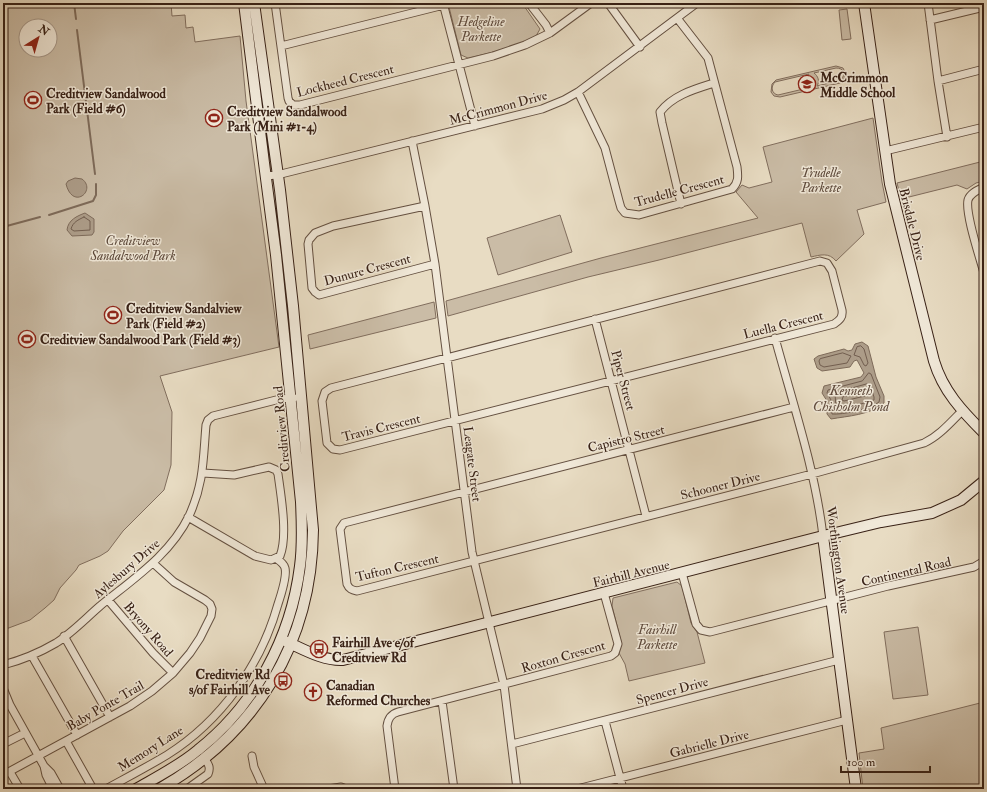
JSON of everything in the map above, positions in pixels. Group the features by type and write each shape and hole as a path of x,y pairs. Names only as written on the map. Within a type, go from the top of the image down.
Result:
{"main road":[{"name":"Creditview Road","path":"136,789 167,772 188,758 224,727 235,715 267,668 281,639 291,611 297,587 302,548 301,502 278,268 244,3"},
{"name":"Creditview Road","path":"159,789 205,759 224,742 252,711 274,678 291,643 306,596 312,564 313,540 308,469 293,306 278,175 254,3"},
{"name":"Brisdale Drive","path":"864,3 892,195 934,361 944,385 962,411 984,433"},
{"name":"Fairhill Avenue","path":"281,639 323,657 343,660 823,536 881,522 932,512 961,500 984,482"},
{"name":"Worthington Avenue","path":"823,536 856,789"}],"street":[{"name":"Lockheed Crescent","path":"275,3 288,98 293,105 300,105 458,63"},
{"path":"529,3 546,24 550,33"},
{"path":"458,63 493,56 525,45 550,33 591,3"},
{"path":"608,3 640,47"},
{"name":"McCrimmon Drive","path":"265,176 278,175 542,109 564,100 578,92 640,47 696,3"},
{"path":"928,3 947,137"},
{"path":"281,46 444,4 474,126"},
{"path":"930,20 984,7"},
{"name":"Trudelle Crescent","path":"578,92 605,148 621,208 625,213 639,215 732,189 737,183 737,167 708,58 677,18"},
{"path":"938,81 984,69"},
{"path":"681,204 660,112 664,106 688,91 714,83"},
{"path":"885,151 984,127"},
{"name":"Leagate Street","path":"412,141 435,264 474,561 504,685 518,789"},
{"path":"984,187 972,193 968,200 968,213 984,273"},
{"name":"Dunure Crescent","path":"425,206 333,226 315,233 309,240 308,244 312,288 319,295 435,264"},
{"name":"Luella Crescent","path":"447,357 823,261 827,263 832,270 843,314 841,319 834,324 455,421"},
{"name":"Piper Street","path":"595,319 646,516"},
{"name":"Worthington Avenue","path":"776,338 819,503 823,536"},
{"name":"Travis Crescent","path":"447,357 331,388 325,392 322,401 327,443 333,449 340,450 455,421"},
{"name":"Aylesbury Drive","path":"3,665 32,656 58,642 153,563 171,543 188,517 196,498 203,474 206,425 208,420 213,416 280,399 302,397"},
{"name":"Capistro Street","path":"464,492 794,407"},
{"name":"Schooner Drive","path":"474,561 812,474 924,443 942,432 962,411"},
{"path":"188,517 255,556 271,560 278,559 282,553 282,506 277,472 268,467 234,476 203,474"},
{"name":"Tufton Crescent","path":"464,492 344,523 340,529 347,584 349,588 357,591 474,561"},
{"name":"Memory Lane","path":"106,789 154,763 187,740 214,716 236,690 253,664 262,646 276,610 285,572 284,565 278,559"},
{"name":"Continental Road","path":"682,573 696,624 701,630 706,632 888,586 974,567 984,561"},
{"name":"Baby Ponte Trail","path":"3,775 110,717 152,691 173,673 190,653 200,638 211,616 212,609 210,604 174,582 153,563"},
{"name":"Roxton Crescent","path":"504,685 607,658 615,653 618,644 604,593"},
{"name":"Bryony Road","path":"108,600 153,653 173,673"},
{"path":"64,636 110,717"},
{"path":"32,656 77,735"},
{"name":"Spencer Drive","path":"512,744 839,660"},
{"path":"395,789 387,726 388,719 391,716 398,712 504,685"},
{"path":"3,688 25,733 44,766 51,773 60,789"},
{"path":"442,701 454,789"},
{"path":"605,720 623,789"},
{"name":"Gabrielle Drive","path":"576,789 847,720"},
{"path":"3,744 25,733"},
{"path":"66,741 93,789"},
{"path":"252,756 254,767 264,789"},
{"path":"187,789 208,774 210,769 205,759"},
{"path":"44,766 46,775 53,789"},
{"path":"10,772 20,789"},
{"path":"328,789 341,787 346,789"}],"green space":[{"name":"Creditview Sandalwood Park","path":"3,3 171,3 172,16 185,15 186,28 193,27 195,42 240,36 246,101 279,347 160,376 172,412 171,465 164,490 123,531 108,551 79,565 60,588 54,600 45,608 30,620 3,631"},
{"name":"Hedgeline Parkette","path":"448,3 522,3 540,29 536,36 514,47 468,58 461,55"},
{"path":"847,9 851,39 842,40 839,10"},
{"path":"836,66 843,68 845,72 844,80 840,83 780,97 774,96 771,92 772,84 776,80","holes":["836,68 841,69 844,74 841,80 817,86 818,79 814,73","809,74 808,81 812,87 778,95 773,92 772,88 775,82"]},
{"name":"Trudelle Parkette","path":"873,118 886,202 857,210 864,234 836,261 827,255 811,257 802,223 588,277 448,316 446,301 601,258 758,218 736,192 742,185 749,188 772,182 763,147"},
{"path":"984,161 984,181 976,183 967,189 957,185 901,199 897,183"},
{"path":"560,215 572,252 498,275 487,238"},
{"path":"434,302 436,318 310,349 308,335"},
{"name":"Fairhill Parkette","path":"677,582 682,586 691,623 697,632 705,663 629,681 625,664 619,653 621,641 612,606 613,598"},
{"path":"918,627 928,695 893,699 884,632"},
{"path":"984,702 984,789 863,789 859,753 884,749 881,728"}],"water":[{"path":"75,178 82,179 86,183 87,188 82,196 74,196 69,192 66,184 68,181"},
{"path":"85,213 94,219 94,232 92,235 72,236 67,230 69,224 76,217"},
{"name":"Kenneth Chisholm Pond","path":"862,342 868,346 876,377 884,396 884,403 866,413 831,419 827,414 827,401 822,393 824,386 861,377 864,373 857,360 854,361 850,367 822,371 817,368 814,359 818,356 844,349 848,351 852,350 855,344"}],"waterway":[{"path":"74,3 76,19"},
{"path":"77,30 95,174"},
{"path":"49,215 93,201 96,195 96,184"},
{"path":"3,227 40,217"}],"place":[{"name":"McCrimmon Middle School","path":"807,84"},
{"name":"Creditview Sandalwood Park (Field #6)","path":"33,100"},
{"name":"Creditview Sandalwood Park (Mini #1-4)","path":"214,118"},
{"name":"Creditview Sandalview Park (Field #2)","path":"113,315"},
{"name":"Creditview Sandalwood Park (Field #3)","path":"27,339"},
{"name":"Fairhill Ave e/of Creditview Rd","path":"319,649"},
{"name":"Creditview Rd s/of Fairhill Ave","path":"283,681"},
{"name":"Canadian Reformed Churches","path":"313,692"}]}
